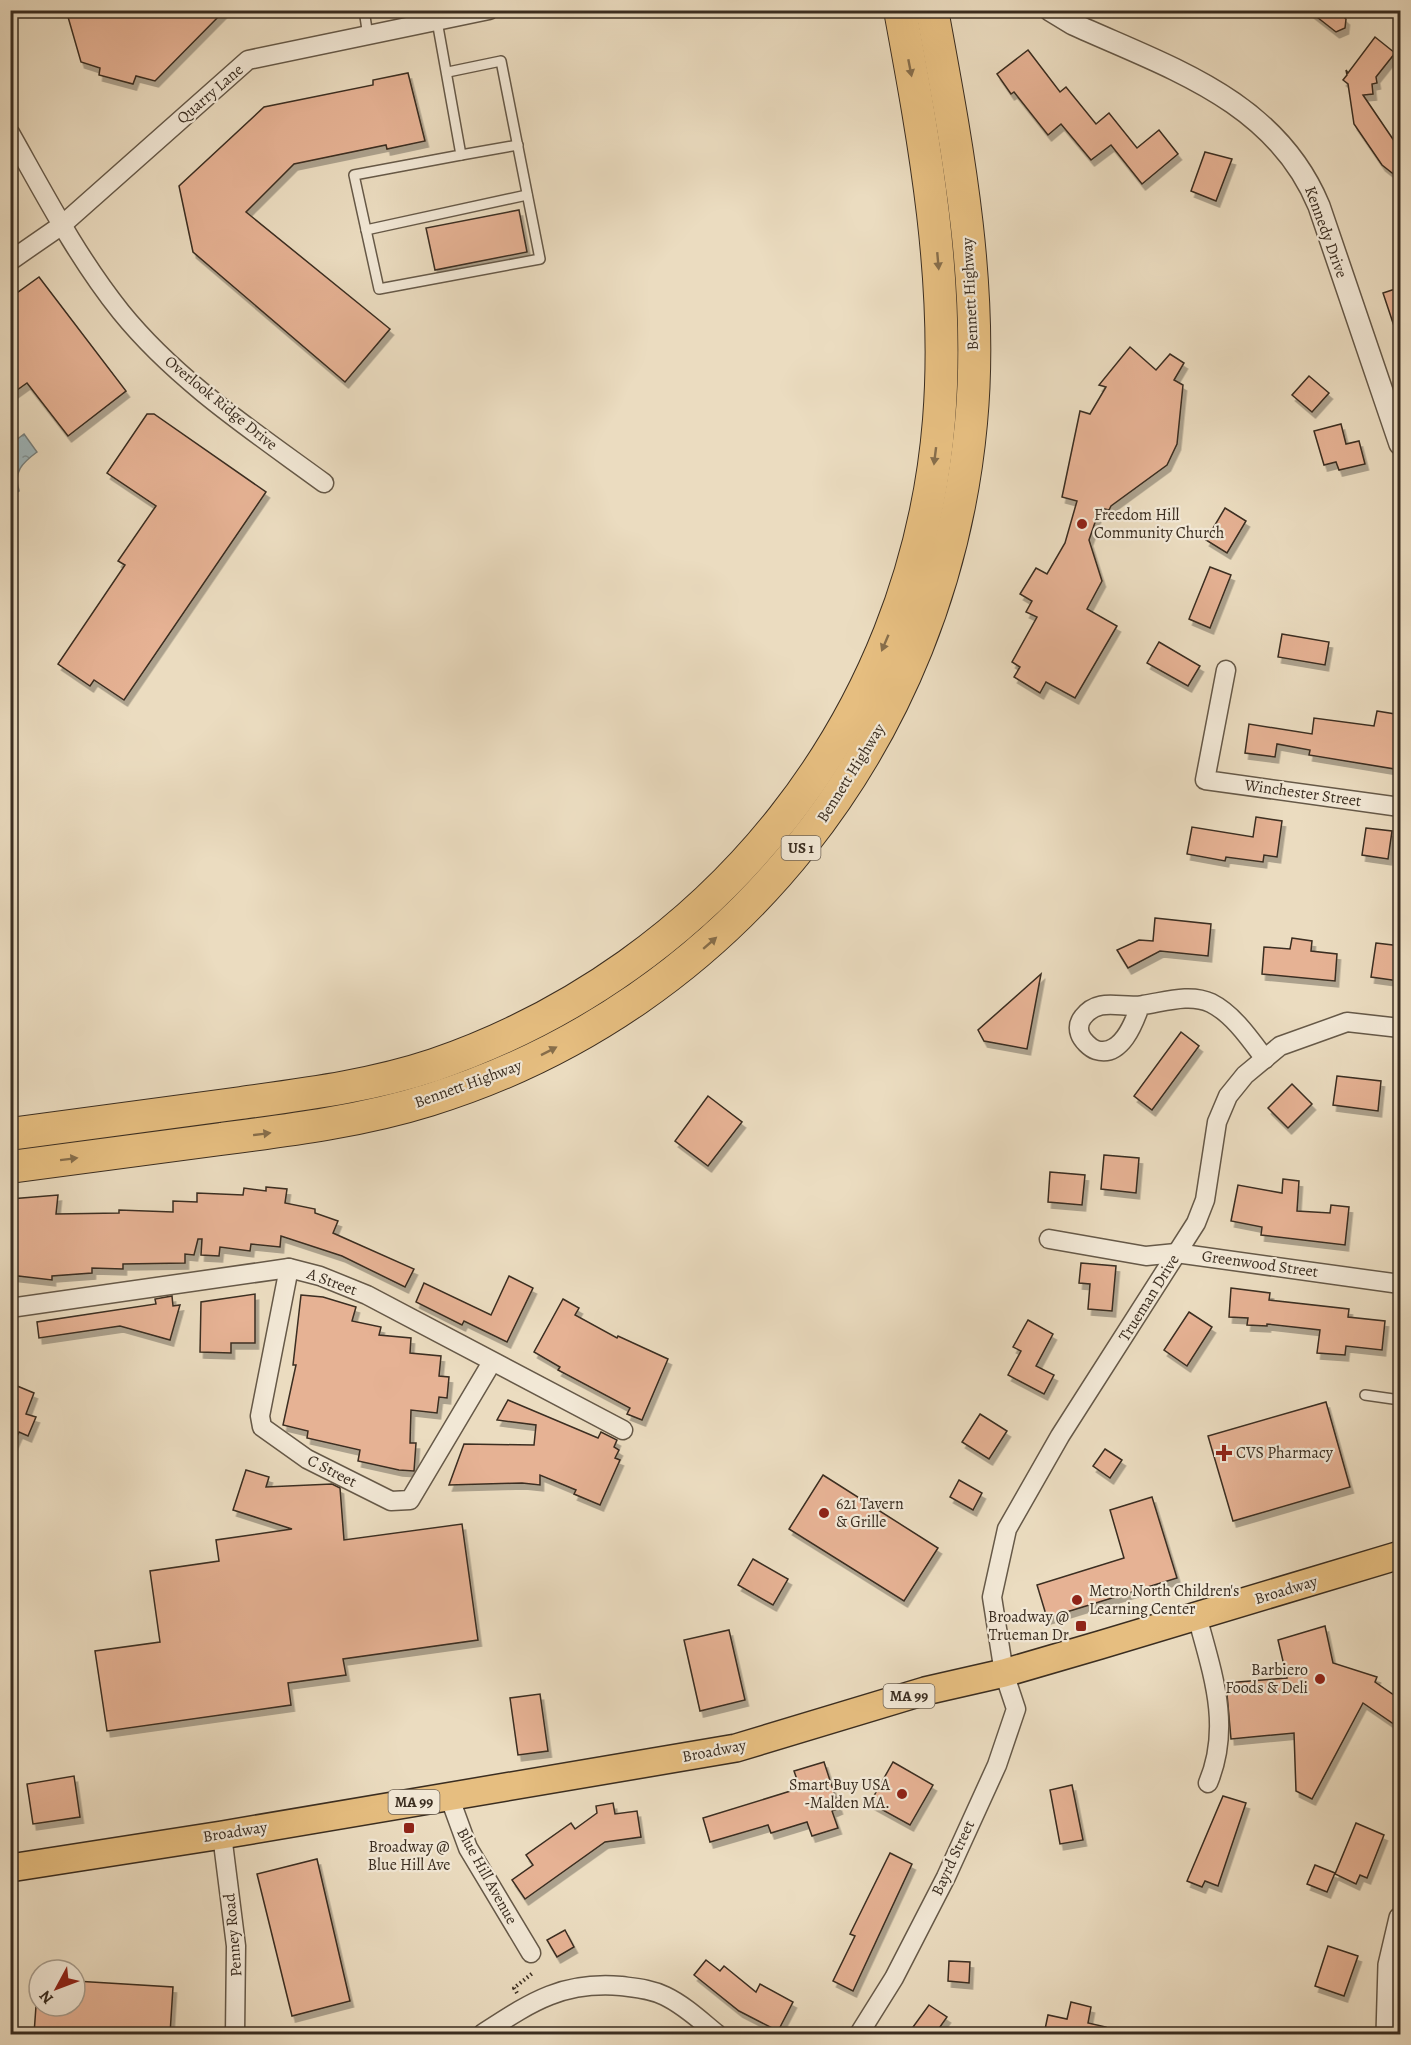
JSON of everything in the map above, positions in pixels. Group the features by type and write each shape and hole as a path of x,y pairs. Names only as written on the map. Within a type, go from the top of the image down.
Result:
{"highway":[{"name":"Bennett Highway","path":"10,1134 356,1086 466,1053 569,1005 634,963 721,889 771,833 837,741 884,647 912,566 934,464 941,380 938,267 926,164 900,10"},
{"name":"Bennett Highway","path":"10,1167 355,1119 429,1100 501,1074 578,1036 666,978 752,903 803,845 849,782 904,681 944,572 963,486 974,380 970,266 957,150 932,10"}],"main road":[{"name":"Broadway","path":"10,1868 222,1835 736,1748 925,1691 1004,1673 1401,1555"}],"street":[{"name":"Quarry Lane","path":"10,261 62,225 248,60 489,10"},
{"name":"Kennedy Drive","path":"1050,10 1073,24 1226,97 1249,113 1288,150 1301,169 1319,206 1401,444"},
{"name":"Overlook Ridge Drive","path":"10,133 62,225 102,288 150,343 205,394 324,483"},
{"name":"Winchester Street","path":"1226,670 1205,780 1401,807"},
{"path":"1140,1006 1178,999 1211,1003 1242,1029 1265,1059"},
{"name":"Trueman Drive","path":"1004,1673 992,1597 1006,1529 1060,1436 1196,1223 1205,1200 1217,1122 1224,1105 1245,1075 1280,1046 1347,1022 1401,1028"},
{"name":"Greenwood Street","path":"1049,1239 1146,1256 1176,1253 1401,1284"},
{"name":"A Street","path":"10,1308 290,1268 320,1276 367,1295 623,1430"},
{"name":"C Street","path":"290,1268 260,1416 262,1427 307,1459 391,1501 410,1500 492,1362"},
{"path":"1197,1616 1216,1684 1219,1709 1217,1750 1208,1783"},
{"name":"Bayrd Street","path":"859,2034 894,1978 946,1876 997,1765 1016,1709 1004,1673"},
{"name":"Blue Hill Avenue","path":"449,1796 468,1848 531,1953"},
{"name":"Penney Road","path":"222,1835 236,1946 235,2034"},
{"path":"1387,2034 1389,1965 1401,1918"},
{"path":"482,2034 555,1991 600,1985 648,1990 667,1997 717,2034"}],"lane":[{"path":"364,10 368,36"},
{"path":"437,21 448,72 461,155"},
{"path":"448,72 501,61 518,145 540,259 379,289 354,175 518,145"},
{"path":"366,230 527,195"},
{"path":"1365,1395 1401,1400"}],"path":[{"path":"526,2006 514,1988 541,1967 531,1953"}],"water":[{"path":"24,434 37,452 20,468 17,478 19,491 11,497 11,444"}],"building":[{"path":"66,10 225,10 155,81 136,76 133,84 99,75 100,68 81,62"},
{"path":"1308,10 1336,10 1346,19 1345,28 1336,32"},
{"path":"1375,37 1395,53 1376,77 1377,83 1372,84 1373,94 1363,95 1401,151 1401,180 1382,165 1354,124 1348,84 1343,80 1347,75 1346,70 1348,73"},
{"path":"1028,50 1060,92 1066,87 1096,124 1109,113 1137,148 1159,130 1178,154 1142,184 1111,145 1091,160 1061,124 1048,135 1014,92 1011,94 997,74"},
{"path":"408,73 425,141 387,149 386,145 294,164 246,212 390,329 345,382 193,252 179,186 264,107 373,85 373,80"},
{"path":"1205,152 1232,159 1216,201 1191,191"},
{"path":"519,210 527,252 435,270 426,228"},
{"path":"39,277 126,391 68,436 27,383 10,395 10,298"},
{"path":"1401,287 1401,337 1398,338 1383,293"},
{"name":"Freedom Hill Community Church","path":"1130,347 1156,370 1170,354 1184,363 1174,380 1183,385 1177,444 1167,465 1111,506 1109,510 1100,508 1089,540 1102,581 1087,609 1117,626 1075,698 1046,682 1040,693 1014,677 1020,667 1012,662 1037,617 1026,612 1032,601 1020,594 1036,568 1047,574 1065,543 1077,501 1062,497 1080,411 1090,414 1106,387 1099,385"},
{"path":"1309,376 1329,393 1312,412 1292,395"},
{"path":"147,414 154,414 266,492 124,700 94,680 90,686 58,664 125,565 118,561 156,506 107,473"},
{"path":"1341,424 1346,444 1359,441 1365,464 1339,470 1336,462 1324,465 1314,431"},
{"path":"1225,508 1246,521 1227,553 1206,540"},
{"path":"1210,567 1231,575 1210,628 1189,619"},
{"path":"1282,634 1329,642 1325,665 1278,657"},
{"path":"1159,642 1200,666 1188,686 1147,663"},
{"path":"1377,711 1401,715 1401,770 1309,755 1310,750 1277,744 1275,757 1245,753 1249,724 1312,734 1314,718 1374,726"},
{"path":"1256,817 1282,821 1277,857 1264,855 1263,862 1226,857 1225,861 1187,854 1192,827 1253,837"},
{"path":"1366,828 1392,831 1388,859 1362,855"},
{"path":"1155,918 1211,924 1208,956 1160,951 1128,968 1117,950 1139,940 1153,941"},
{"path":"1292,938 1312,941 1311,951 1337,954 1335,981 1262,974 1264,947 1290,949"},
{"path":"1376,943 1401,946 1399,981 1371,977"},
{"path":"1041,974 1027,1049 984,1041 978,1030"},
{"path":"1181,1032 1199,1046 1152,1110 1134,1096"},
{"path":"1337,1076 1381,1081 1378,1111 1333,1105"},
{"path":"1292,1084 1312,1104 1288,1128 1268,1108"},
{"path":"708,1096 742,1122 708,1166 675,1141"},
{"path":"1104,1155 1139,1158 1136,1193 1101,1189"},
{"path":"1050,1172 1085,1175 1082,1205 1048,1202"},
{"path":"1283,1179 1299,1181 1297,1211 1330,1213 1331,1205 1349,1207 1345,1245 1261,1235 1262,1227 1231,1221 1238,1185 1282,1193"},
{"path":"266,1187 287,1189 285,1203 315,1209 315,1213 338,1221 333,1233 414,1269 405,1287 342,1256 281,1236 280,1247 251,1244 250,1251 220,1247 219,1256 201,1255 202,1239 198,1239 194,1255 185,1254 185,1263 123,1264 123,1269 92,1268 92,1273 52,1276 52,1280 10,1275 10,1199 58,1195 56,1214 119,1213 119,1210 173,1212 173,1201 197,1202 197,1193 243,1195 244,1188 266,1191"},
{"path":"1081,1263 1116,1266 1112,1311 1088,1309 1090,1284 1079,1283"},
{"path":"509,1276 533,1288 507,1342 464,1321 462,1325 416,1302 424,1283 491,1315"},
{"path":"1231,1288 1270,1293 1269,1300 1349,1309 1348,1317 1385,1321 1382,1350 1346,1346 1345,1355 1317,1353 1320,1330 1267,1324 1267,1326 1247,1325 1248,1318 1229,1317"},
{"path":"255,1294 255,1343 231,1343 231,1353 200,1352 201,1302"},
{"path":"301,1295 323,1297 356,1307 352,1321 381,1327 379,1335 411,1338 410,1353 441,1356 439,1376 449,1377 447,1398 439,1397 437,1413 411,1410 410,1443 416,1443 414,1471 358,1461 360,1450 307,1438 308,1431 283,1425 296,1365 293,1365"},
{"path":"172,1296 173,1306 180,1305 170,1340 120,1326 39,1338 37,1322 156,1304 155,1299"},
{"path":"563,1299 579,1308 575,1315 617,1338 618,1336 668,1359 642,1420 627,1414 630,1408 558,1370 560,1367 534,1352"},
{"path":"1189,1312 1212,1327 1187,1366 1164,1350"},
{"path":"1028,1320 1053,1334 1036,1366 1054,1375 1044,1394 1008,1375 1021,1351 1013,1347"},
{"path":"10,1383 34,1393 26,1414 36,1417 28,1436 19,1432 11,1450"},
{"path":"508,1400 598,1438 601,1432 617,1440 614,1447 619,1450 615,1458 620,1460 600,1505 574,1494 576,1490 540,1475 540,1485 522,1483 449,1485 464,1444 534,1445 536,1425 497,1420"},
{"path":"1326,1402 1350,1487 1233,1521 1208,1436"},
{"path":"980,1414 1007,1431 989,1459 962,1442"},
{"path":"1105,1449 1122,1460 1110,1478 1093,1466"},
{"path":"246,1470 269,1477 266,1487 332,1484 340,1488 344,1540 462,1524 478,1640 343,1659 346,1675 288,1683 291,1705 107,1731 95,1651 160,1642 150,1571 219,1561 216,1540 292,1529 233,1510"},
{"path":"823,1475 938,1548 904,1601 789,1529"},
{"path":"959,1480 982,1493 973,1510 950,1497"},
{"path":"1152,1497 1177,1578 1047,1618 1037,1585 1124,1558 1110,1510"},
{"path":"753,1559 788,1579 773,1605 738,1585"},
{"path":"1325,1626 1333,1663 1377,1677 1375,1682 1401,1700 1401,1729 1363,1703 1312,1799 1296,1791 1294,1733 1231,1739 1226,1683 1287,1678 1278,1640"},
{"path":"729,1630 745,1700 700,1711 684,1640"},
{"path":"540,1694 548,1751 518,1755 510,1698"},
{"path":"824,1762 839,1808 832,1811 838,1828 812,1836 807,1822 771,1833 768,1825 710,1842 703,1818 800,1788 794,1771"},
{"name":"Smart Buy USA -Malden MA.","path":"893,1762 933,1785 910,1825 870,1803"},
{"path":"74,1776 80,1817 33,1824 27,1784"},
{"path":"1072,1785 1083,1840 1060,1844 1050,1790"},
{"path":"1223,1796 1246,1803 1218,1886 1205,1881 1202,1887 1187,1881"},
{"path":"613,1803 615,1814 637,1811 641,1837 605,1842 525,1899 512,1880 533,1865 526,1855 571,1823 575,1829 597,1813 596,1806"},
{"path":"1356,1823 1384,1835 1367,1878 1360,1875 1356,1884 1335,1874"},
{"path":"890,1853 912,1864 853,1991 833,1981 855,1936 850,1934"},
{"path":"317,1859 350,2001 292,2016 257,1874"},
{"path":"1315,1865 1335,1873 1327,1892 1307,1884"},
{"path":"565,1930 574,1947 557,1957 547,1940"},
{"path":"1328,1946 1358,1956 1344,1996 1315,1986"},
{"path":"706,1960 720,1971 724,1966 756,1992 760,1984 793,2002 778,2031 739,2011 694,1975"},
{"path":"949,1961 970,1962 969,1983 948,1981"},
{"path":"87,1982 173,1987 170,2034 34,2034 35,2018 87,2018"},
{"path":"1071,2002 1091,2007 1088,2023 1106,2027 1106,2034 1044,2034 1048,2015 1067,2019"},
{"path":"929,2005 947,2017 935,2034 924,2034 913,2027"}],"place":[{"name":"Freedom Hill Community Church","path":"1082,524"},
{"name":"CVS Pharmacy","path":"1224,1453"},
{"name":"621 Tavern & Grille","path":"824,1513"},
{"name":"Metro North Children's Learning Center","path":"1077,1600"},
{"name":"Broadway @ Trueman Dr","path":"1081,1626"},
{"name":"Barbiero Foods & Deli","path":"1320,1679"},
{"name":"Smart Buy USA -Malden MA.","path":"902,1794"},
{"name":"Broadway @ Blue Hill Ave","path":"409,1828"}]}
